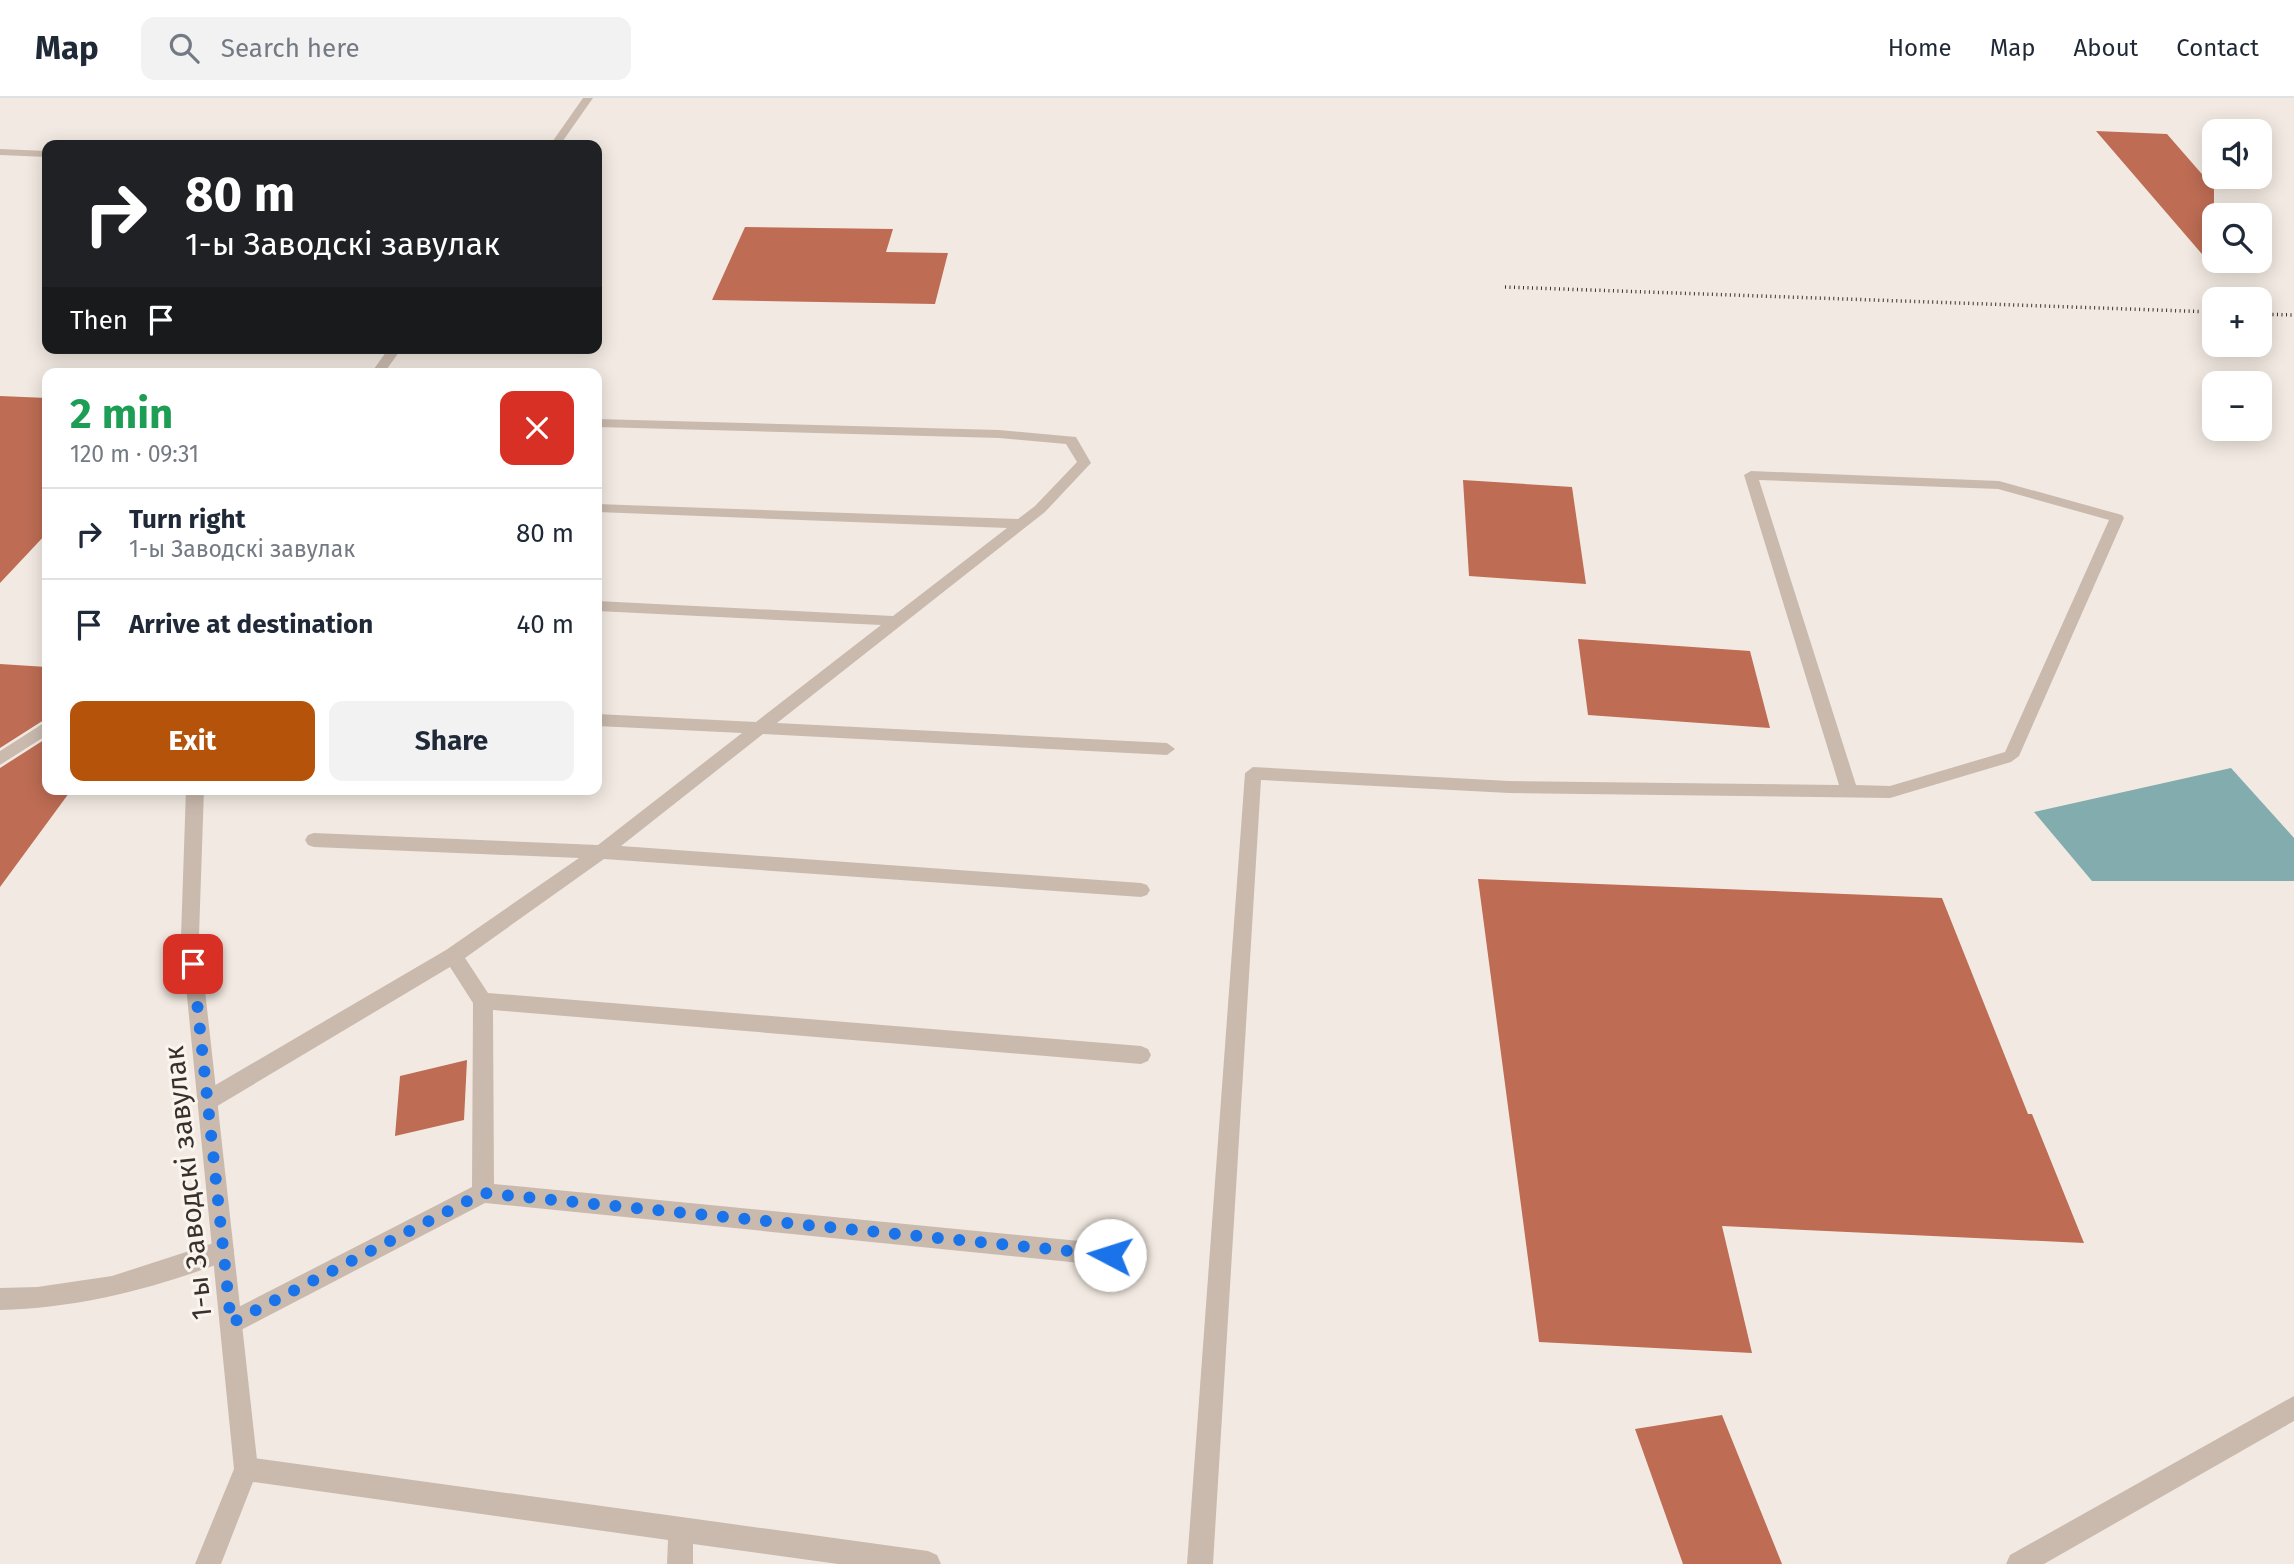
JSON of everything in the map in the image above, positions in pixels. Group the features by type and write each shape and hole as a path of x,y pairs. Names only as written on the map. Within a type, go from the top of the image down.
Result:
{"street":[{"path":"559,140 588,98"},
{"path":"0,152 42,154"},
{"path":"381,368 391,354"},
{"path":"207,1101 453,956 601,852 1040,509 1084,463 1071,440 985,433 602,423"},
{"path":"1200,1564 1253,774 1509,787 1850,792 1890,792 2011,756 2117,518 1999,485 1752,475 1850,792"},
{"path":"602,508 1021,524"},
{"path":"602,606 896,621"},
{"path":"602,720 1167,749"},
{"path":"0,760 42,731"},
{"name":"1-ы Заводскі завулак","path":"195,795 190,936 246,1469 208,1564"},
{"path":"314,840 601,852 1141,890"},
{"path":"453,956 483,1002 483,1193"},
{"path":"483,1002 1141,1055"},
{"path":"231,1323 483,1193 1110,1255"},
{"path":"0,1299 37,1298 111,1287 223,1251"},
{"path":"2019,1564 2294,1408"},
{"path":"246,1469 928,1564"},
{"path":"680,1564 681,1530"}],"water":[{"path":"2231,768 2294,838 2294,881 2092,881 2034,812"}],"building":[{"path":"2096,131 2167,134 2202,174 2202,189 2214,189 2214,203 2202,203 2202,254"},
{"path":"745,227 893,229 886,252 948,253 935,304 712,300"},
{"path":"0,396 42,398 42,538 0,583"},
{"path":"1463,480 1572,487 1586,584 1469,576"},
{"path":"1578,639 1750,651 1770,728 1588,715"},
{"path":"0,664 42,667 42,721 0,748"},
{"path":"42,741 42,795 68,795 0,887 0,768"},
{"path":"1478,879 1942,898 2028,1114 2032,1114 2084,1243 1722,1226 1752,1353 1539,1342"},
{"path":"467,1060 464,1120 395,1136 400,1076"},
{"path":"1722,1415 1782,1564 1683,1564 1635,1429"}],"railway":[{"path":"1505,287 2202,312"},
{"path":"2272,314 2294,315"}],"route":[{"path":"193,964 231,1323 483,1193 1110,1255"}]}
